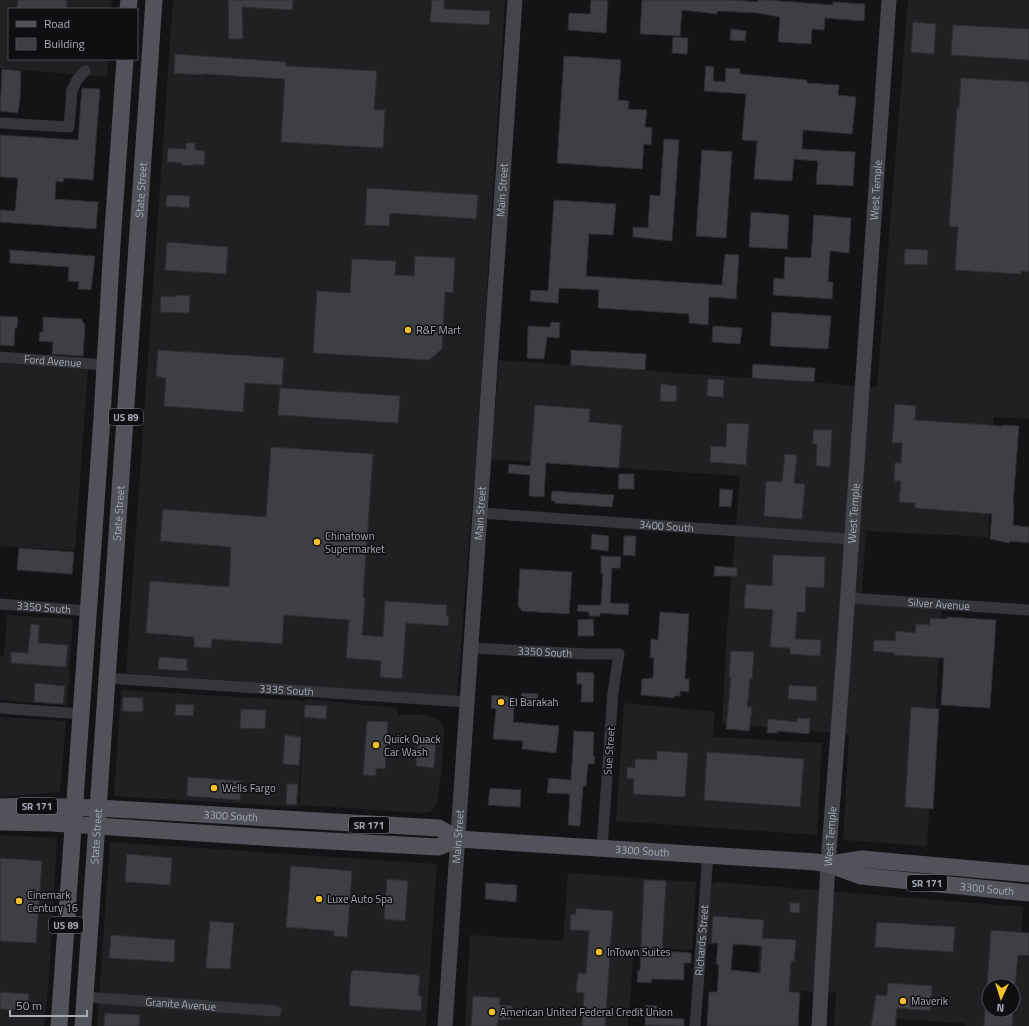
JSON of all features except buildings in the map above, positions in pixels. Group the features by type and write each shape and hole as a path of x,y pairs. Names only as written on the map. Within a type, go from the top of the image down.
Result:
{"main road":[{"name":"State Street","path":"83,1026 154,0"},
{"name":"US 89","path":"59,1026 125,60"},
{"name":"3300 South","path":"0,807 31,806 74,816 96,826 276,838 438,847 458,839 828,864 862,859 1029,874"},
{"name":"3300 South","path":"0,822 26,822 74,816 98,808 439,828 458,839"},
{"name":"3300 South","path":"828,864 861,876 1029,893"}],"street":[{"name":"Main Street","path":"445,1026 515,0"},
{"name":"West Temple","path":"819,1026 828,864 890,0"},
{"path":"0,123 69,127 72,90 76,80 85,71"},
{"name":"Ford Avenue","path":"0,357 105,364"},
{"name":"3400 South","path":"480,513 852,539"},
{"name":"Silver Avenue","path":"848,598 1029,610"},
{"name":"3350 South","path":"0,604 88,610"},
{"name":"3350 South","path":"471,648 586,654 619,654"},
{"name":"Sue Street","path":"602,848 613,692 619,654"},
{"name":"3335 South","path":"107,678 467,702"},
{"path":"0,708 81,714"},
{"name":"Richards Street","path":"695,1026 708,855"},
{"name":"Granite Avenue","path":"85,997 276,1011"}],"shaded area":[{"path":"0,0 112,0 111,8 8,8 8,60 108,60 107,77 0,68"},
{"path":"173,0 505,0 479,415 457,697 126,673"},
{"path":"908,0 1029,0 1029,419 994,417 988,537 866,531 861,604 942,610 927,846 843,840 849,734 722,724 726,642 740,476 491,459 499,360 877,387"},
{"path":"0,361 88,368 75,550 0,546"},
{"path":"7,615 73,619 67,705 0,700 0,656 4,656"},
{"path":"121,690 305,701 305,699 397,708 398,715 427,715 440,721 444,729 442,768 437,804 431,811 421,813 300,805 304,702 298,807 114,796"},
{"path":"624,703 715,712 713,737 822,743 817,835 616,821"},
{"path":"0,717 66,721 60,792 0,797"},
{"path":"0,835 57,838 48,990 44,1026 0,1026"},
{"path":"110,842 437,864 426,1026 97,1026"},
{"path":"568,873 696,882 692,950 634,947 628,1026 465,1026 470,935 563,941"},
{"path":"717,882 1023,907 1020,956 1029,957 1029,1026 965,1026 964,1023 897,1019 897,1026 834,1026 836,993 757,989 759,947 707,944 711,885"}],"place":[{"name":"R&F Mart","path":"408,330"},
{"name":"Chinatown Supermarket","path":"317,542"},
{"name":"El Barakah","path":"501,702"},
{"name":"Quick Quack Car Wash","path":"376,745"},
{"name":"Wells Fargo","path":"214,788"},
{"name":"Luxe Auto Spa","path":"319,899"},
{"name":"Cinemark Century 16","path":"19,901"},
{"name":"InTown Suites","path":"599,952"},
{"name":"Maverik","path":"903,1001"},
{"name":"American United Federal Credit Union","path":"492,1012"}]}
